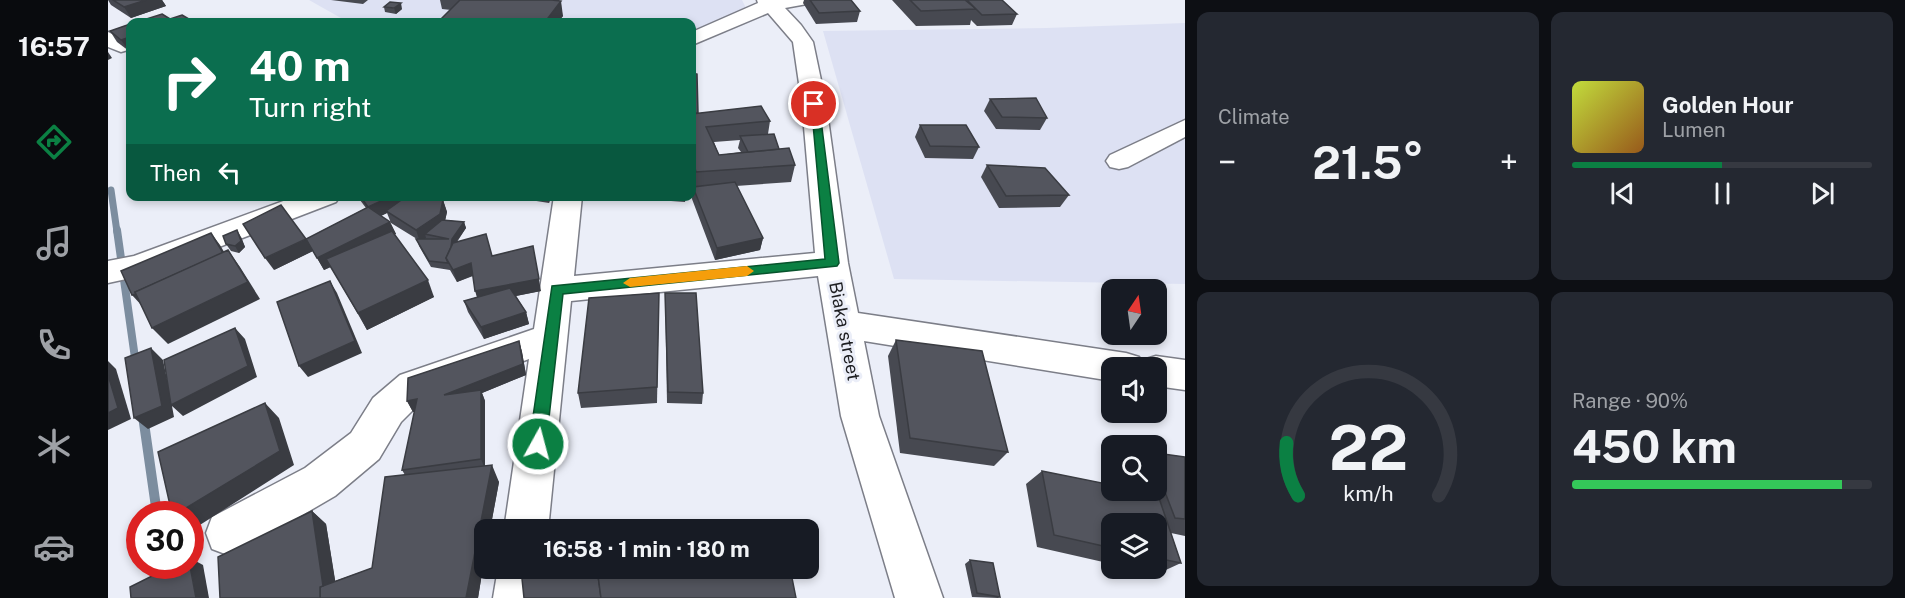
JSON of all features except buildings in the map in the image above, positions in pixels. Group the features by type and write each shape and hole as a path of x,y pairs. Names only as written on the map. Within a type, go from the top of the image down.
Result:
{"street":[{"path":"696,37 778,2"},
{"name":"Biaka street","path":"778,2 802,42 814,104 832,263 861,416 919,598"},
{"path":"1119,161 1185,127"},
{"path":"108,272 138,266 313,201"},
{"path":"527,519 567,201"},
{"path":"557,290 832,263"},
{"path":"844,324 1101,364"},
{"path":"228,532 320,482 365,446 387,410 413,386 552,337"},
{"path":"1167,373 1185,375"},
{"path":"517,598 520,579"}],"shaded area":[{"path":"309,0 742,0 746,8 696,30 696,18 341,18"},
{"path":"1185,23 1185,284 1167,284 1167,279 1101,279 1101,283 894,279 823,31 1046,28"}],"waterway":[{"path":"111,190 117,232"},
{"path":"117,230 136,365"},
{"path":"143,416 155,501"},
{"path":"166,579 169,598"}],"slow traffic":[{"path":"630,283 747,271"}],"route":[{"path":"538,444 557,290 832,263 814,104"}]}
